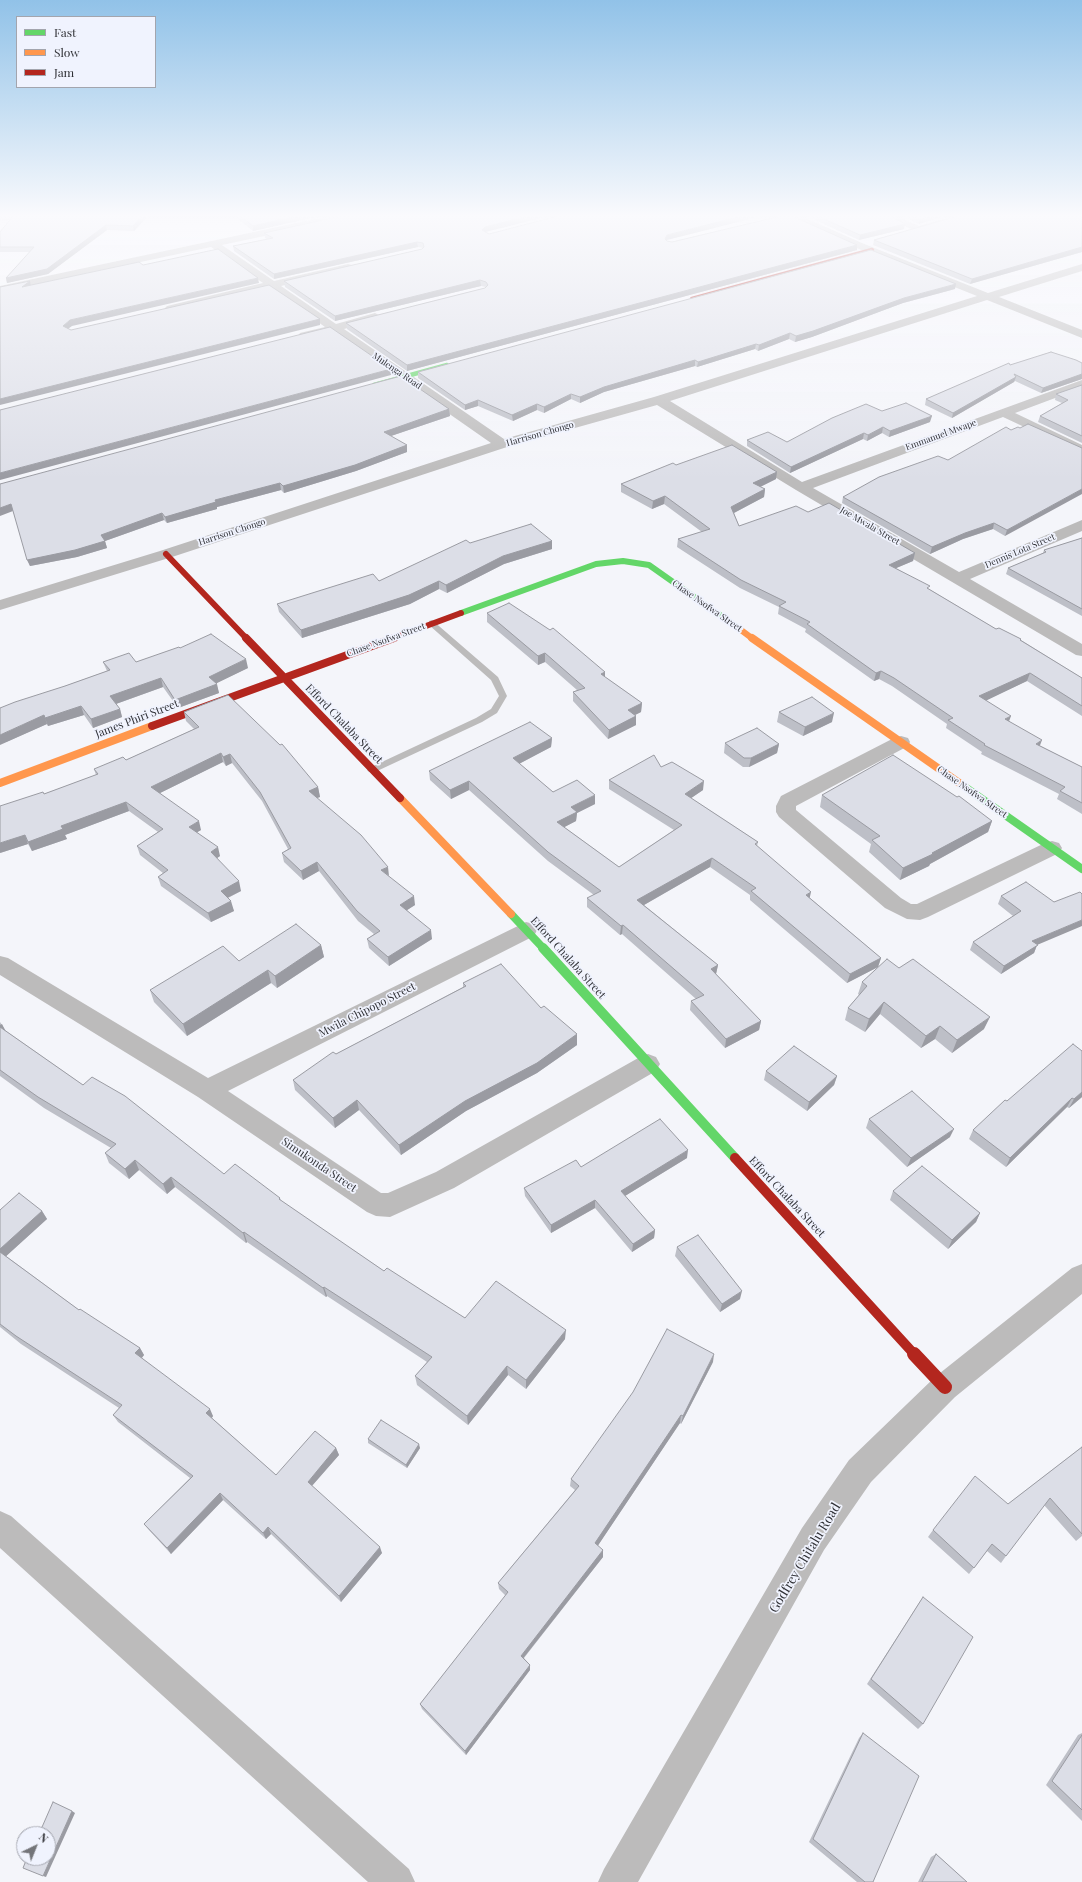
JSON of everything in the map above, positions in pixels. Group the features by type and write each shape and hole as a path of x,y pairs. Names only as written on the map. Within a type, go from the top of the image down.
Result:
{"street":[{"path":"156,311 186,304"},
{"name":"Mulenga Road","path":"298,304 502,444"},
{"name":"Harrison Chongo","path":"0,605 166,554 502,444 659,400 962,304"},
{"path":"1007,304 1082,334"},
{"path":"295,338 384,315"},
{"path":"367,386 459,362"},
{"name":"Emmanuel Mwape","path":"801,487 1082,384"},
{"name":"Joe Mwala Street","path":"659,400 801,487 1082,651"},
{"path":"1003,412 1082,450"},
{"name":"Dennis Lota Street","path":"959,578 1082,525"},
{"name":"Efford Chalaba Street","path":"166,554 282,677 526,930 945,1387"},
{"name":"Chase Nsofwa Street","path":"282,677 596,564 623,561 649,565 1082,870"},
{"name":"James Phiri Street","path":"0,783 282,677"},
{"path":"901,742 788,801 786,806 786,812 893,904 907,910 920,912 1052,848"},
{"name":"Mwila Chipopo Street","path":"207,1090 526,930"},
{"name":"Simukonda Street","path":"0,964 207,1090 376,1204 390,1205 445,1180 648,1064"},
{"name":"Godfrey Chitalu Road","path":"617,1882 813,1539 860,1471 945,1387 1082,1277"},
{"path":"0,1527 396,1882"}],"lane":[{"path":"372,770 479,720 494,711 503,696 495,679 432,624"}],"building":[{"path":"0,304 142,304 70,320 63,326 71,330 186,304 297,304 320,319 0,399"},
{"path":"317,304 384,304 335,316"},
{"path":"422,304 636,304 407,365 346,323"},
{"path":"671,304 888,304 813,331 796,336 790,333 759,345 756,344 698,362 695,360 604,387 580,397 571,394 544,407 537,404 512,415 478,400 465,405 418,372"},
{"path":"330,327 391,369 0,473 0,410"},
{"path":"1051,352 1082,363 1082,374 1043,388 1014,374 1016,377 953,413 926,399 1009,363 1010,365"},
{"path":"401,376 449,409 384,432 407,445 355,465 283,486 280,483 215,500 216,502 165,517 162,513 101,535 105,541 75,550 27,560 11,504 0,508 0,484"},
{"path":"1082,385 1082,436 1040,416 1068,400 1056,394"},
{"path":"906,403 932,416 890,431 883,427 868,435 864,433 791,467 747,440 768,432 787,442 832,418 866,404 882,411"},
{"path":"1028,424 1082,448 1082,489 1007,530 994,523 932,547 843,497 879,477 938,456 948,460 1006,427 1011,430"},
{"path":"732,445 777,472 753,483 765,489 731,507 739,526 796,506 808,512 829,503 915,553 889,565 930,586 927,588 996,629 999,628 1021,639 1020,640 1082,678 1082,706 1030,673 979,696 1011,716 1005,719 1042,740 1036,744 1082,767 1082,803 1060,791 1065,787 984,745 985,744 948,720 953,718 894,678 881,671 876,673 807,624 810,622 779,606 786,602 741,580 678,539 710,529 665,496 653,501 621,484 673,463 676,465"},
{"path":"531,524 552,541 503,556 446,585 439,581 409,595 301,630 277,604 373,574 379,581 466,540 470,543"},
{"path":"1082,538 1082,609 1008,568 1046,552 1044,550"},
{"path":"509,603 550,630 553,628 605,672 601,674 642,703 628,710 636,716 609,730 573,692 585,688 545,653 538,656 487,613"},
{"path":"211,634 246,659 209,677 217,684 175,700 161,678 110,696 120,709 91,719 81,706 45,718 44,715 0,735 0,708 110,670 103,662 129,653 136,662 179,647 180,648"},
{"path":"228,695 280,745 282,744 318,787 309,791 361,835 388,867 381,870 414,896 400,905 431,930 388,957 367,939 380,931 357,911 317,862 301,871 282,853 291,848 260,792 230,754 223,757 221,753 151,787 199,821 189,827 218,847 211,852 239,881 221,891 231,901 208,913 158,877 168,870 137,846 163,829 126,802 61,826 63,829 28,842 25,835 0,843 0,806 43,792 44,794 98,774 94,769 123,757 126,760 199,727 184,712"},
{"path":"812,697 834,713 805,727 779,712"},
{"path":"530,722 552,738 513,758 553,792 577,780 595,795 571,807 577,812 557,822 619,867 682,825 609,780 654,755 661,767 672,762 704,781 685,794 758,842 755,844 811,892 806,895 881,958 850,974 751,891 756,888 712,858 637,900 718,965 711,969 761,1021 726,1039 691,1001 704,995 623,925 621,926 587,898 601,891 548,852 469,781 450,790 429,771"},
{"path":"757,728 779,744 751,758 744,758 725,743"},
{"path":"893,755 957,797 959,796 992,821 932,853 933,854 903,868 872,840 880,836 822,795"},
{"path":"1026,882 1054,902 1080,892 1082,894 1082,920 1032,941 1038,945 1004,966 973,942 1021,911 1001,896"},
{"path":"296,924 321,945 275,976 268,970 183,1024 150,990 223,946 239,961"},
{"path":"887,959 899,968 913,959 990,1017 957,1040 940,1026 926,1036 884,1002 869,1019 848,1008 867,986 862,982"},
{"path":"501,964 541,1008 544,1006 577,1034 537,1063 465,1101 399,1145 357,1100 333,1118 293,1080 333,1052 336,1054 466,986 463,983"},
{"path":"0,1027 83,1085 92,1077 125,1096 224,1174 235,1164 280,1198 279,1199 384,1271 387,1268 465,1318 496,1281 566,1330 526,1380 507,1366 467,1416 415,1376 432,1357 324,1287 323,1288 244,1232 243,1233 171,1177 163,1184 135,1160 125,1169 105,1153 116,1144 38,1097 0,1070"},
{"path":"1073,1044 1082,1051 1082,1092 1074,1099 1072,1098 1010,1158 973,1130 1005,1100 1007,1101"},
{"path":"794,1046 837,1076 809,1102 766,1071"},
{"path":"912,1091 954,1129 911,1158 869,1119"},
{"path":"660,1119 688,1150 621,1191 655,1230 633,1244 595,1200 551,1225 524,1188 576,1160 581,1167"},
{"path":"922,1166 980,1213 952,1240 893,1191"},
{"path":"19,1193 42,1211 0,1249 0,1210"},
{"path":"698,1235 742,1291 722,1304 677,1247"},
{"path":"0,1252 79,1310 80,1309 140,1348 135,1353 210,1409 206,1413 276,1475 315,1431 336,1448 308,1482 380,1547 339,1596 268,1527 263,1533 220,1493 167,1548 144,1524 193,1476 113,1415 122,1405 0,1324"},
{"path":"667,1329 714,1354 683,1416 681,1415 595,1543 603,1550 521,1656 530,1665 465,1751 420,1704 508,1592 498,1583 579,1486 571,1479 633,1392"},
{"path":"381,1420 419,1444 406,1465 368,1439"},
{"path":"1082,1447 1082,1534 1050,1498 1006,1556 992,1544 974,1568 933,1530 975,1476 1008,1504"},
{"path":"923,1597 973,1637 923,1724 871,1679"},
{"path":"863,1733 919,1776 873,1882 865,1882 813,1839"},
{"path":"1082,1735 1082,1810 1052,1781"},
{"path":"53,1802 72,1811 56,1847 56,1826 42,1826"},
{"path":"936,1854 967,1882 922,1882"},
{"path":"24,1866 47,1866 43,1876 23,1868"}],"traffic: fast":[{"path":"374,385 447,365"},
{"path":"461,613 596,564 623,561 649,565 741,630"},
{"path":"965,787 1082,869"},
{"path":"511,914 735,1158"}],"traffic: slow":[{"path":"741,630 965,787"},
{"path":"0,783 152,726"},
{"path":"400,798 511,914"}],"traffic: jam":[{"path":"166,554 400,798"},
{"path":"152,726 461,613"},
{"path":"735,1158 945,1387"}]}
